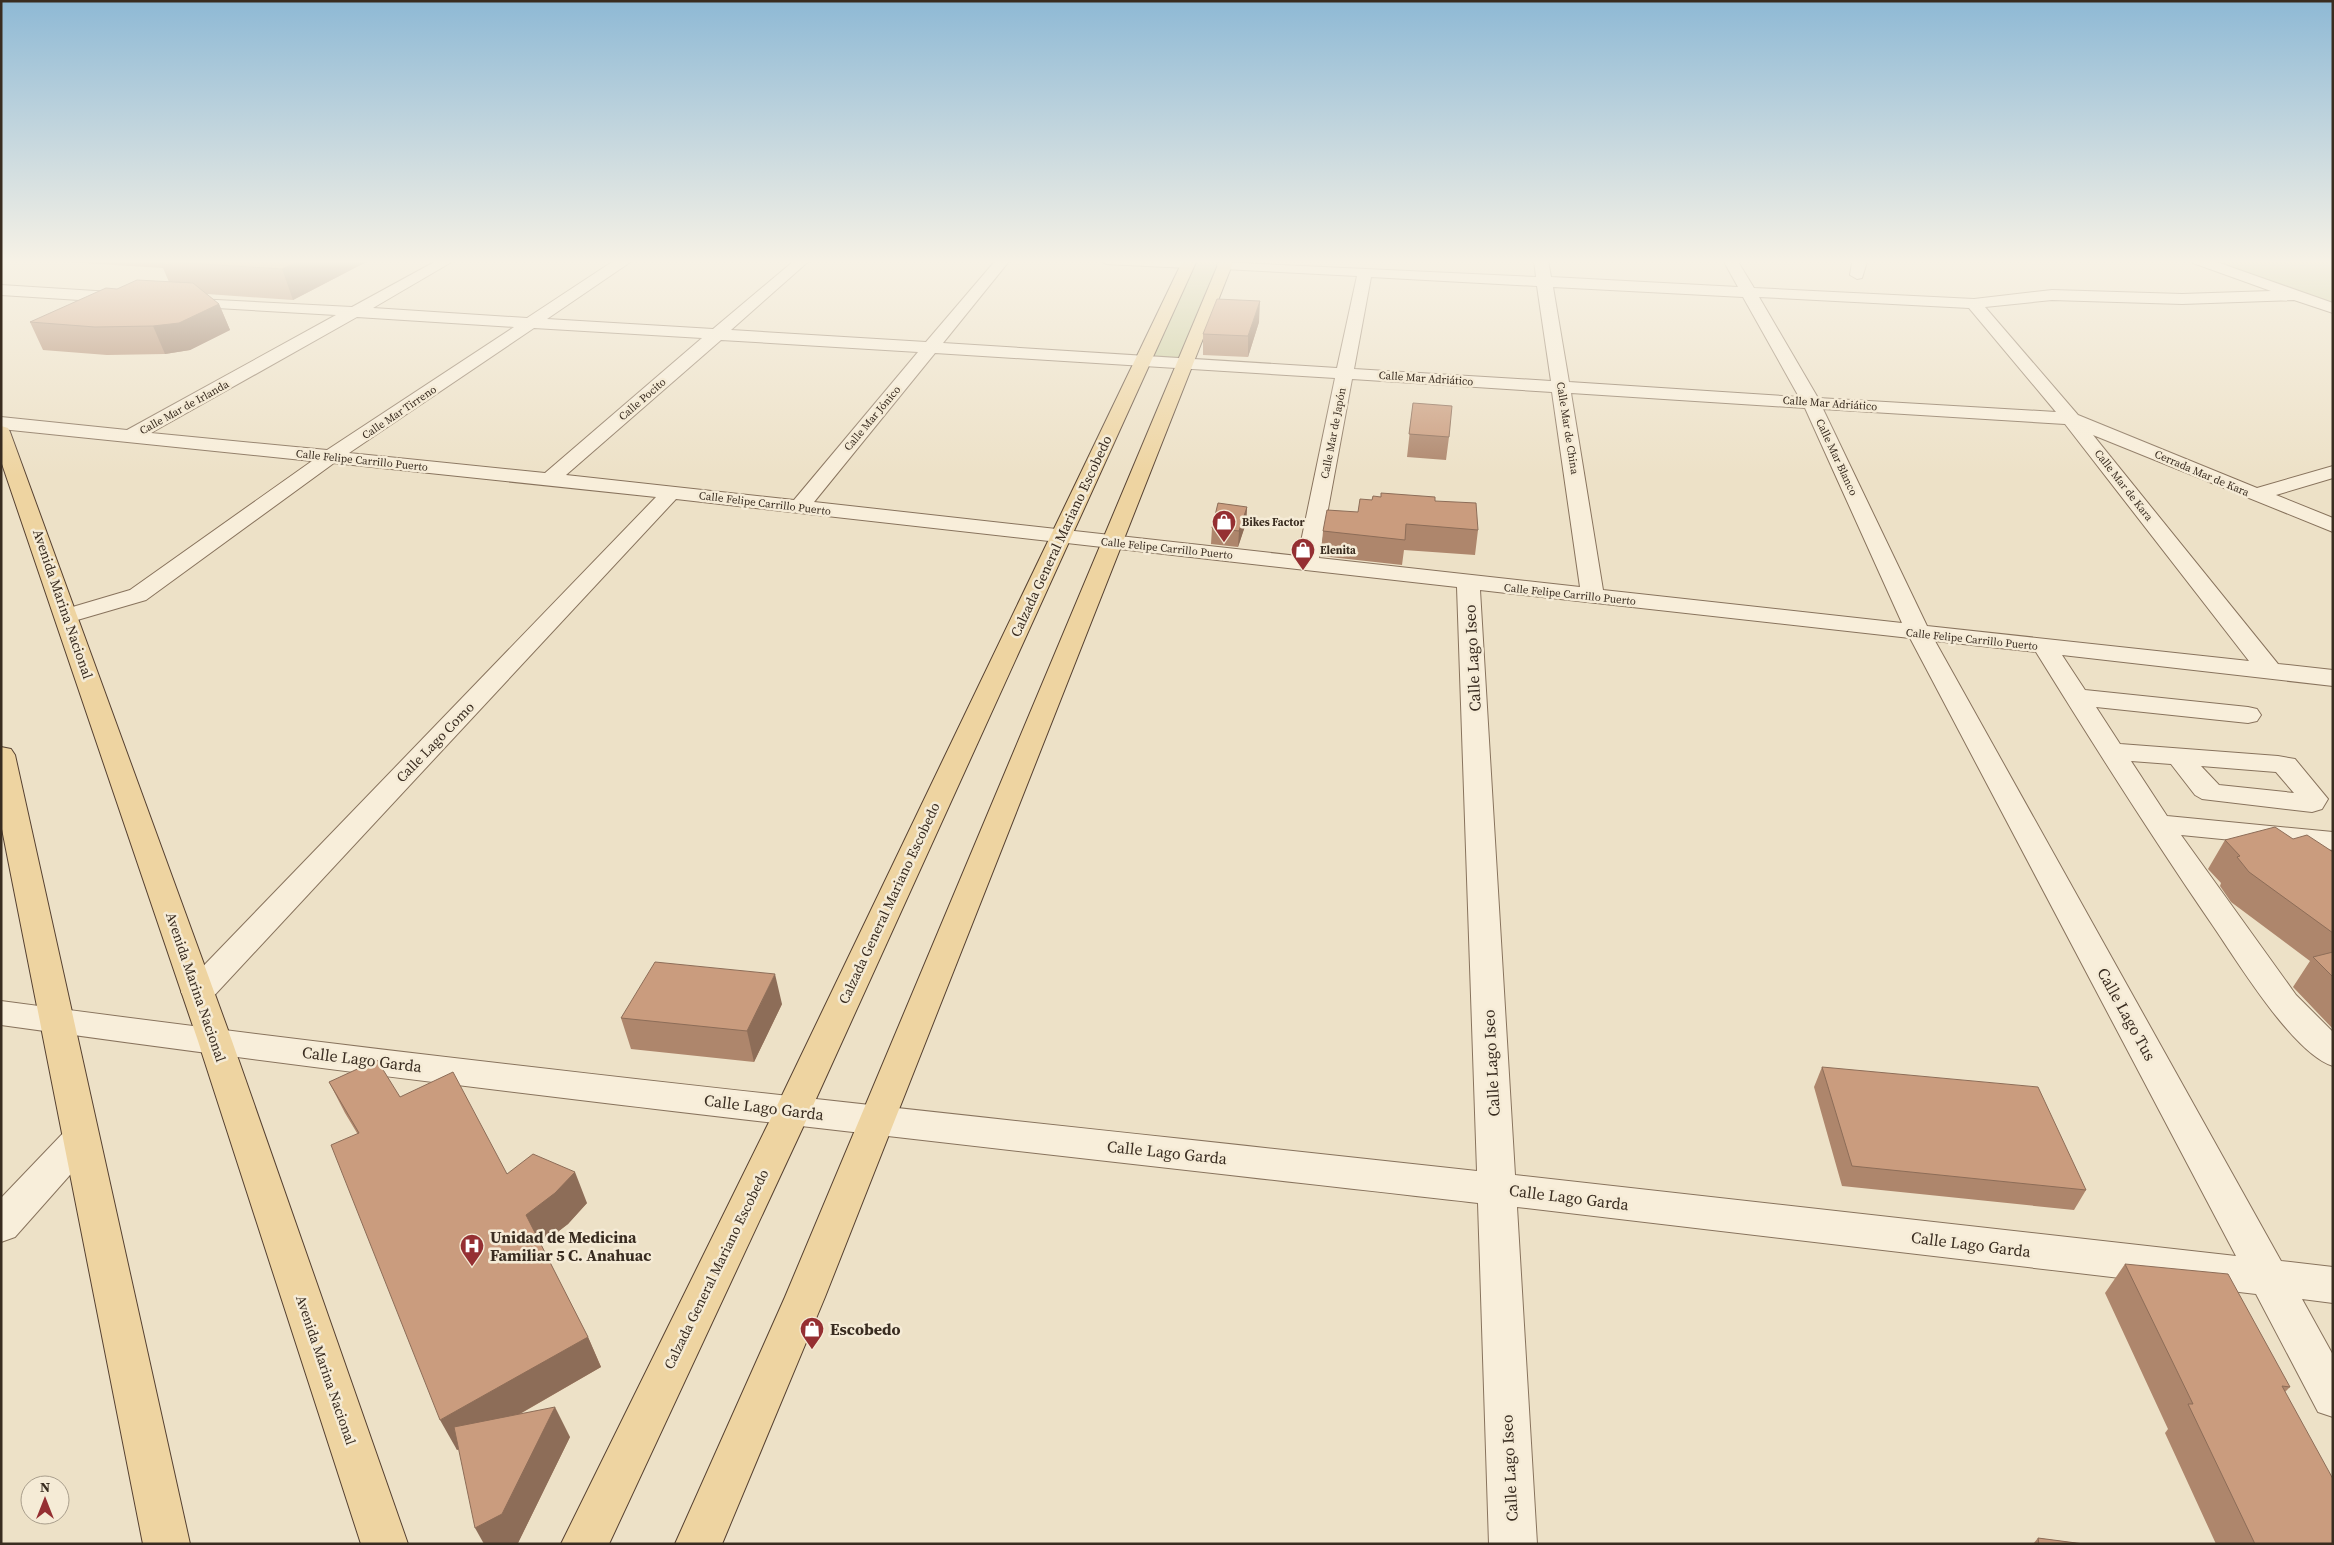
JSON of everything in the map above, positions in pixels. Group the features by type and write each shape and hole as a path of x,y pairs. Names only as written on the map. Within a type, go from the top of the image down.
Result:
{"main road":[{"name":"Calzada General Mariano Escobedo","path":"584,1544 792,1110 1156,332"},
{"path":"698,1544 805,1297 1197,332"},
{"name":"Avenida Marina Nacional","path":"1,432 215,1041 385,1544"},
{"path":"1,754 58,1020 80,1139 167,1544"}],"street":[{"name":"Calle Mar de Irlanda","path":"129,437 319,332"},
{"name":"Calle Mar Tirreno","path":"67,616 138,595 330,457 518,332"},
{"name":"Calle Mar Adriático","path":"688,332 2071,419"},
{"name":"Calle Mar Jónico","path":"799,507 943,332"},
{"name":"Calle Mar de Japón","path":"1307,564 1353,332"},
{"name":"Calle Mar de China","path":"1553,332 1593,596"},
{"name":"Calle Mar Blanco","path":"1771,332 1811,402 1919,633"},
{"name":"Calle Mar de Kara","path":"1998,332 2071,419 2270,671"},
{"name":"Calle Pocito","path":"549,479 717,334"},
{"name":"Cerrada Mar de Kara","path":"2071,419 2333,526"},
{"name":"Calle Felipe Carrillo Puerto","path":"1,423 672,492 2333,678"},
{"path":"2255,495 2333,472"},
{"name":"Calle Lago Como","path":"198,992 672,492"},
{"name":"Calle Lago Iseo","path":"1468,582 1513,1544"},
{"name":"Calle Lago Tus","path":"1919,633 2333,1397"},
{"path":"2045,647 2158,824 2284,1004 2333,1053"},
{"path":"2077,697 2248,715"},
{"path":"2111,751 2179,756"},
{"path":"2158,824 2333,841"},
{"name":"Calle Lago Garda","path":"1,1013 215,1041 876,1120 2333,1285"},
{"path":"1,1225 80,1139"}],"green space":[{"path":"1162,332 1189,332 1178,359 1150,358"}],"building":[{"path":"1204,332 1249,332 1248,336 1203,334"},
{"path":"1413,403 1452,406 1449,437 1409,434"},
{"path":"1381,493 1435,497 1435,501 1476,503 1478,530 1406,524 1405,540 1323,531 1327,510 1358,512 1360,499 1372,500 1373,496 1381,497"},
{"path":"1218,503 1247,507 1239,531 1212,528"},
{"path":"2275,827 2293,839 2307,835 2333,852 2333,933 2249,872 2237,857 2240,856 2225,840"},
{"path":"2333,952 2333,977 2313,957"},
{"path":"655,962 775,974 747,1031 621,1018"},
{"path":"377,1060 400,1097 453,1072 507,1174 533,1154 575,1172 555,1193 526,1215 588,1337 440,1420 331,1145 359,1133 329,1082"},
{"path":"1822,1067 2038,1087 2086,1190 1852,1166"},
{"path":"2125,1264 2228,1274 2290,1387 2282,1386 2333,1479 2333,1544 2255,1544 2188,1404 2193,1404"},
{"path":"555,1407 502,1514 475,1528 454,1427"},
{"path":"2038,1538 2084,1544 2039,1544"}],"place":[{"name":"Bikes Factor","path":"1224,543"},
{"name":"Elenita","path":"1303,571"},
{"name":"Unidad de Medicina Familiar 5 C. Anahuac","path":"472,1267"},
{"name":"Escobedo","path":"812,1350"}]}
